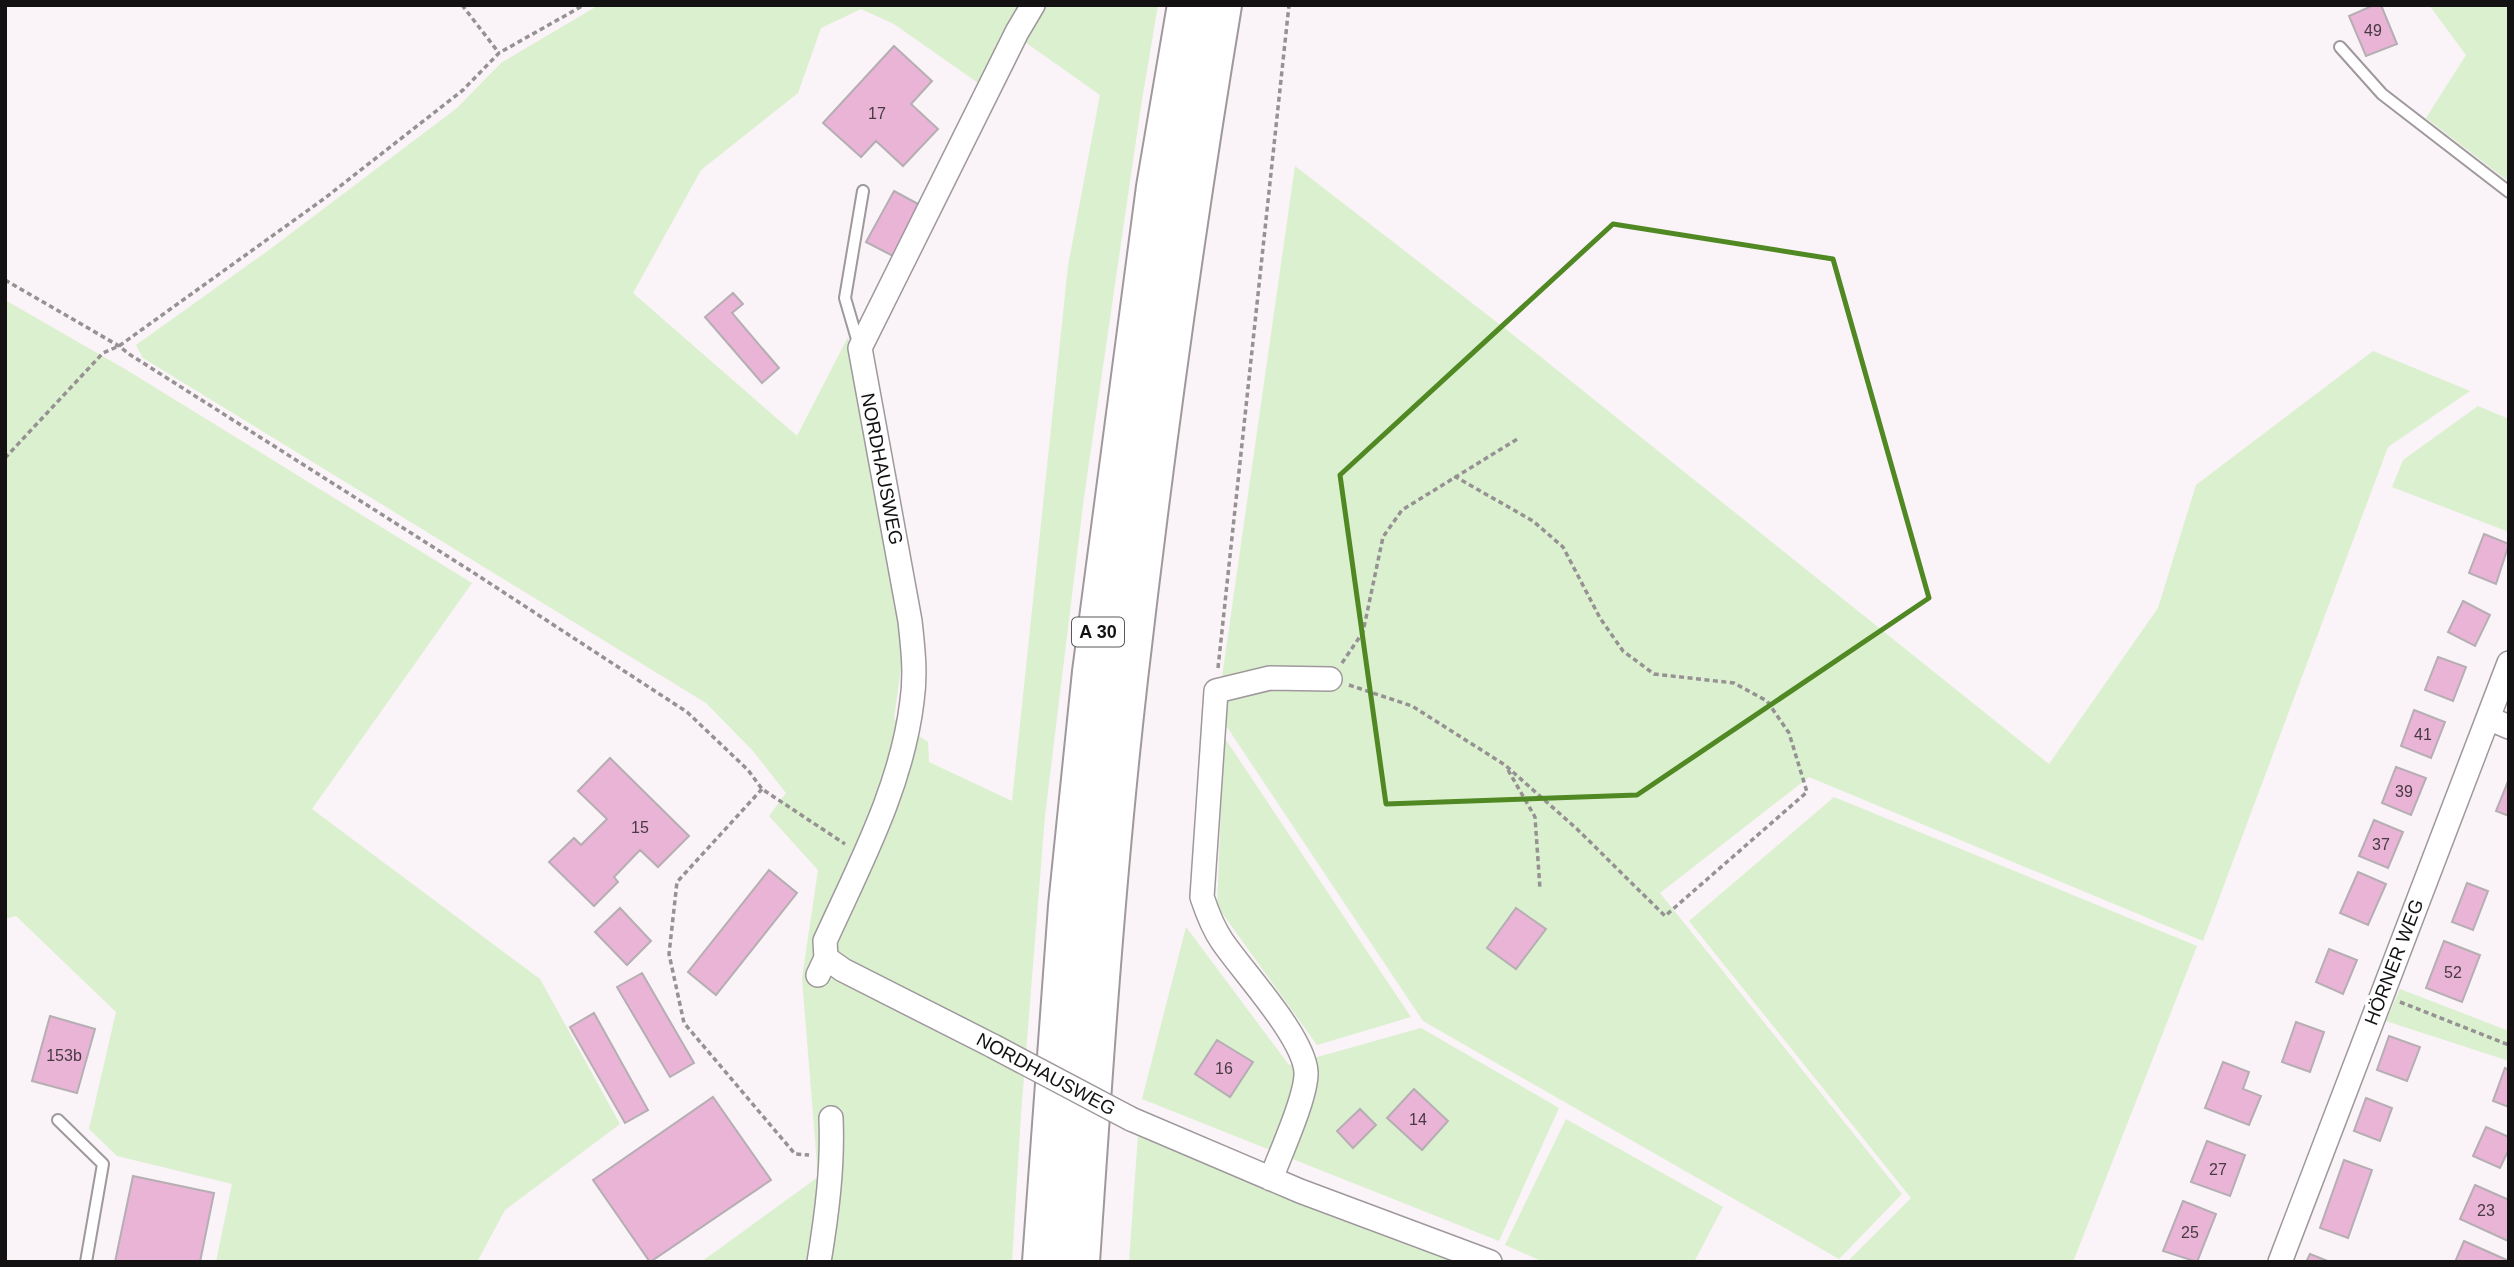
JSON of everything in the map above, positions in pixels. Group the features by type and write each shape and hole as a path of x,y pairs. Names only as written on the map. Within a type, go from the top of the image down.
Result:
{"highway":[{"name":"A 30","path":"1042,1262 1068,906 1092,672 1156,187 1187,5"},
{"name":"A 30","path":"1080,1262 1096,1027 1128,681 1186,222 1222,5"}],"street":[{"path":"860,348 1017,32 1033,5"},
{"name":"NORDHAUSWEG","path":"860,348 910,621 914,656 913,700 904,744 884,809 825,941 822,967 843,970 1131,1119 1271,1179 1490,1262"},
{"name":"HÖRNER WEG","path":"2280,1262 2382,996 2498,722 2509,663"},
{"path":"1271,1179 1305,1088 1306,1071 1302,1054 1289,1030 1220,939 1202,897 1216,691 1270,678 1331,679"},
{"path":"819,1262 829,1205 831,1118"}],"lane":[{"path":"2340,47 2382,94 2509,192"},
{"path":"860,348 845,298 863,191"},
{"path":"58,1121 103,1164 86,1262"}],"path":[{"path":"462,5 499,53"},
{"path":"5,458 103,353 119,346 325,198 463,90 499,53 584,5"},
{"path":"1216,691 1289,5"},
{"path":"5,280 119,346 687,712 748,770 762,789 848,846 862,860"},
{"path":"1454,476 1533,521 1563,547 1600,618 1623,651 1654,674 1734,683 1767,701 1789,733 1807,792 1665,916 1577,829 1505,765 1412,706 1331,679 1363,632 1383,537 1402,510 1454,476 1519,438"},
{"path":"1505,765 1535,817 1540,889"},
{"path":"762,789 677,882 669,954 684,1023 795,1154 832,1155"},
{"path":"2382,996 2509,1045"}],"highlighted area":[{"path":"1613,224 1833,259 1929,598 1637,795 1386,804 1340,475"}],"green space":[{"path":"599,5 1018,5 978,83 894,24 861,9 821,28 798,93 701,170 633,293 797,436 848,337 904,645 894,719 928,742 929,762 1012,801 1068,266 1100,95 1025,42 1021,5 1158,5 1084,497 1045,816 1012,1262 701,1262 818,1177 802,978 818,870 769,816 786,793 753,751 706,703 143,358 136,345 269,250 457,108 501,63"},
{"path":"2429,5 2509,5 2509,182 2426,118 2466,55"},
{"path":"1295,166 1512,334 2049,764 2158,608 2196,485 2373,351 2470,391 2388,447 2203,941 1809,777 1660,893 1902,1194 1839,1259 1423,1021 1217,712"},
{"path":"5,300 125,369 472,583 312,809 540,979 620,1124 505,1210 477,1262 216,1262 232,1184 117,1156 89,1129 116,1012 16,916 5,919"},
{"path":"2478,406 2509,419 2509,532 2392,487 2403,460"},
{"path":"1224,737 1411,1017 1317,1045 1217,906"},
{"path":"1834,797 2197,946 2073,1262 1847,1262 1911,1198 1689,921"},
{"path":"1186,927 1289,1065 1421,1028 1559,1108 1499,1241 1142,1099"},
{"path":"2400,989 2509,1031 2509,1061 2386,1021"},
{"path":"1566,1119 1723,1207 1694,1262 1544,1262 1505,1245"},
{"path":"1138,1135 1455,1257 1453,1262 1129,1262"}],"building":[{"path":"2374,5 2381,5 2397,44 2366,56 2349,16"},
{"path":"894,46 932,81 911,104 938,129 903,166 876,141 861,157 823,123"},
{"path":"894,191 920,205 893,256 866,242"},
{"path":"733,293 743,304 732,313 779,368 762,383 705,317"},
{"path":"2484,534 2509,544 2496,584 2469,573"},
{"path":"2463,601 2490,615 2475,646 2448,632"},
{"path":"2438,657 2466,667 2453,701 2425,690"},
{"path":"2414,710 2445,722 2431,758 2401,746"},
{"path":"610,758 689,836 658,867 640,850 614,877 618,882 594,906 549,862 574,838 581,845 607,819 578,791"},
{"path":"2396,767 2426,778 2411,815 2382,803"},
{"path":"2509,779 2509,816 2496,811"},
{"path":"2374,820 2403,832 2388,868 2359,856"},
{"path":"769,870 797,893 716,995 688,972"},
{"path":"2358,872 2386,884 2368,925 2340,913"},
{"path":"2467,883 2488,891 2473,930 2452,922"},
{"path":"620,908 651,941 627,965 595,932"},
{"path":"1516,908 1546,929 1516,969 1487,948"},
{"path":"2444,941 2480,955 2462,1002 2426,988"},
{"path":"2329,949 2357,960 2343,994 2316,982"},
{"path":"642,973 694,1063 670,1077 617,987"},
{"path":"594,1013 648,1110 625,1123 570,1027"},
{"path":"50,1016 95,1029 77,1093 32,1081"},
{"path":"2296,1022 2324,1032 2310,1072 2282,1062"},
{"path":"2389,1036 2420,1047 2407,1081 2377,1070"},
{"path":"1217,1040 1253,1062 1230,1097 1195,1074"},
{"path":"2223,1062 2249,1072 2243,1089 2261,1096 2249,1125 2205,1108"},
{"path":"2505,1068 2509,1070 2509,1107 2493,1101"},
{"path":"1414,1089 1448,1121 1422,1150 1387,1118"},
{"path":"713,1097 771,1180 650,1262 593,1180"},
{"path":"2366,1098 2392,1108 2380,1141 2354,1131"},
{"path":"1360,1109 1376,1125 1353,1148 1337,1131"},
{"path":"2486,1127 2509,1137 2509,1149 2500,1168 2473,1156"},
{"path":"2207,1141 2245,1155 2230,1196 2191,1182"},
{"path":"2344,1160 2372,1170 2348,1238 2320,1228"},
{"path":"133,1176 214,1193 200,1262 115,1262"},
{"path":"2475,1185 2509,1200 2508,1241 2460,1219"},
{"path":"2183,1201 2216,1214 2197,1262 2163,1251"},
{"path":"2464,1241 2509,1261 2509,1262 2455,1262"},
{"path":"2310,1254 2330,1262 2306,1262"}]}
